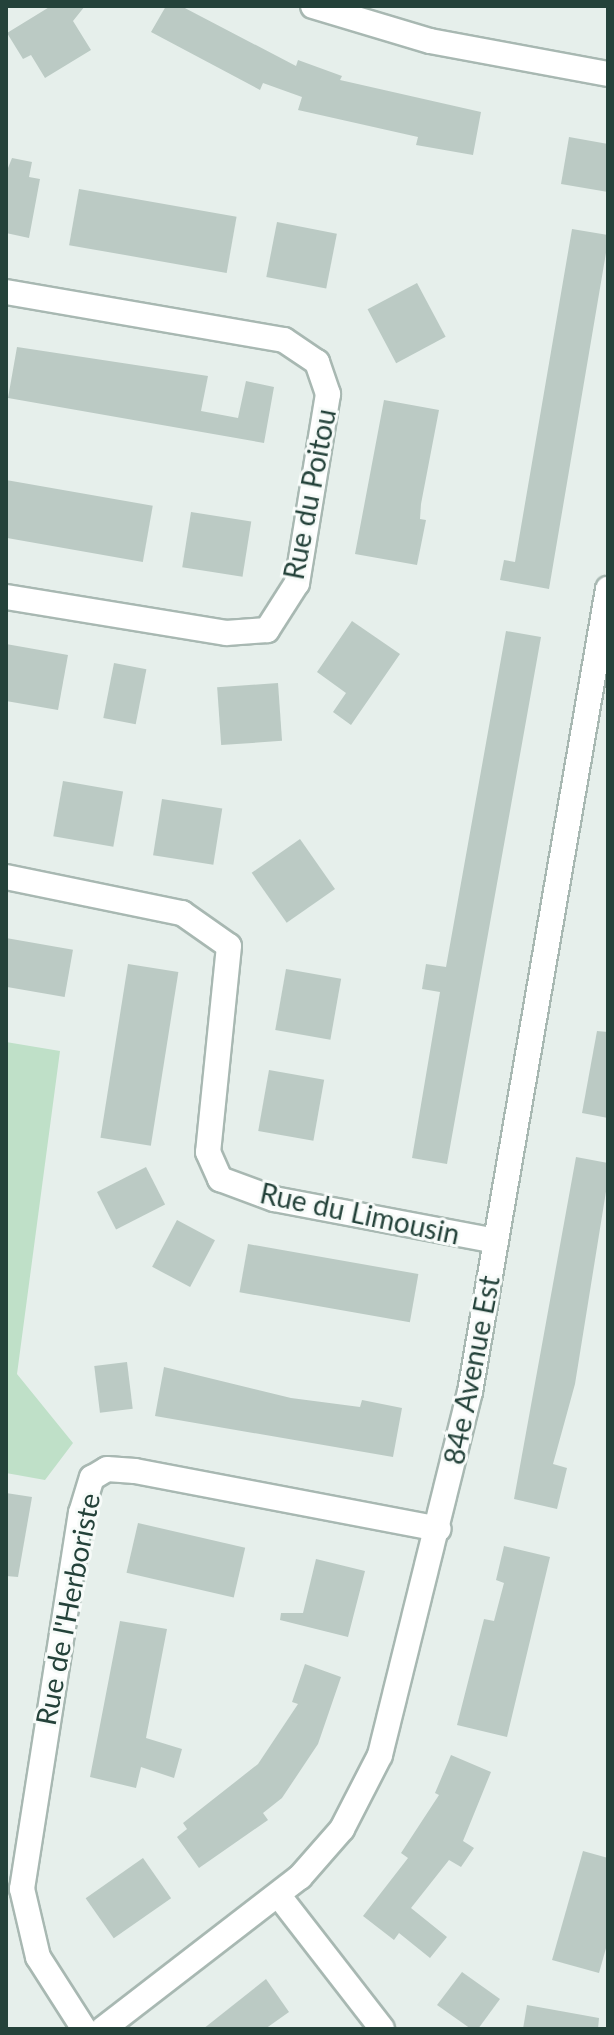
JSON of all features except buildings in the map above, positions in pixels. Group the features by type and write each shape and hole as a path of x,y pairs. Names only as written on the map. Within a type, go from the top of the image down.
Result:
{"street":[{"path":"313,6 419,38 608,74"},
{"name":"Rue du Poitou","path":"6,292 284,340 317,362 328,394 297,583 267,630 226,633 6,597"},
{"name":"84e Avenue Est","path":"103,2029 279,1896 329,1845 371,1775 396,1701 473,1379 608,589"},
{"name":"Rue du Limousin","path":"6,877 182,913 229,946 208,1152 220,1179 274,1199 496,1241"},
{"name":"Rue de l'Herboriste","path":"84,2029 38,1957 22,1889 81,1513 92,1478 107,1469 135,1471 438,1529"},
{"path":"279,1896 382,2029"}],"green space":[{"path":"6,1042 60,1051 17,1374 73,1443 45,1480 6,1473"}]}
